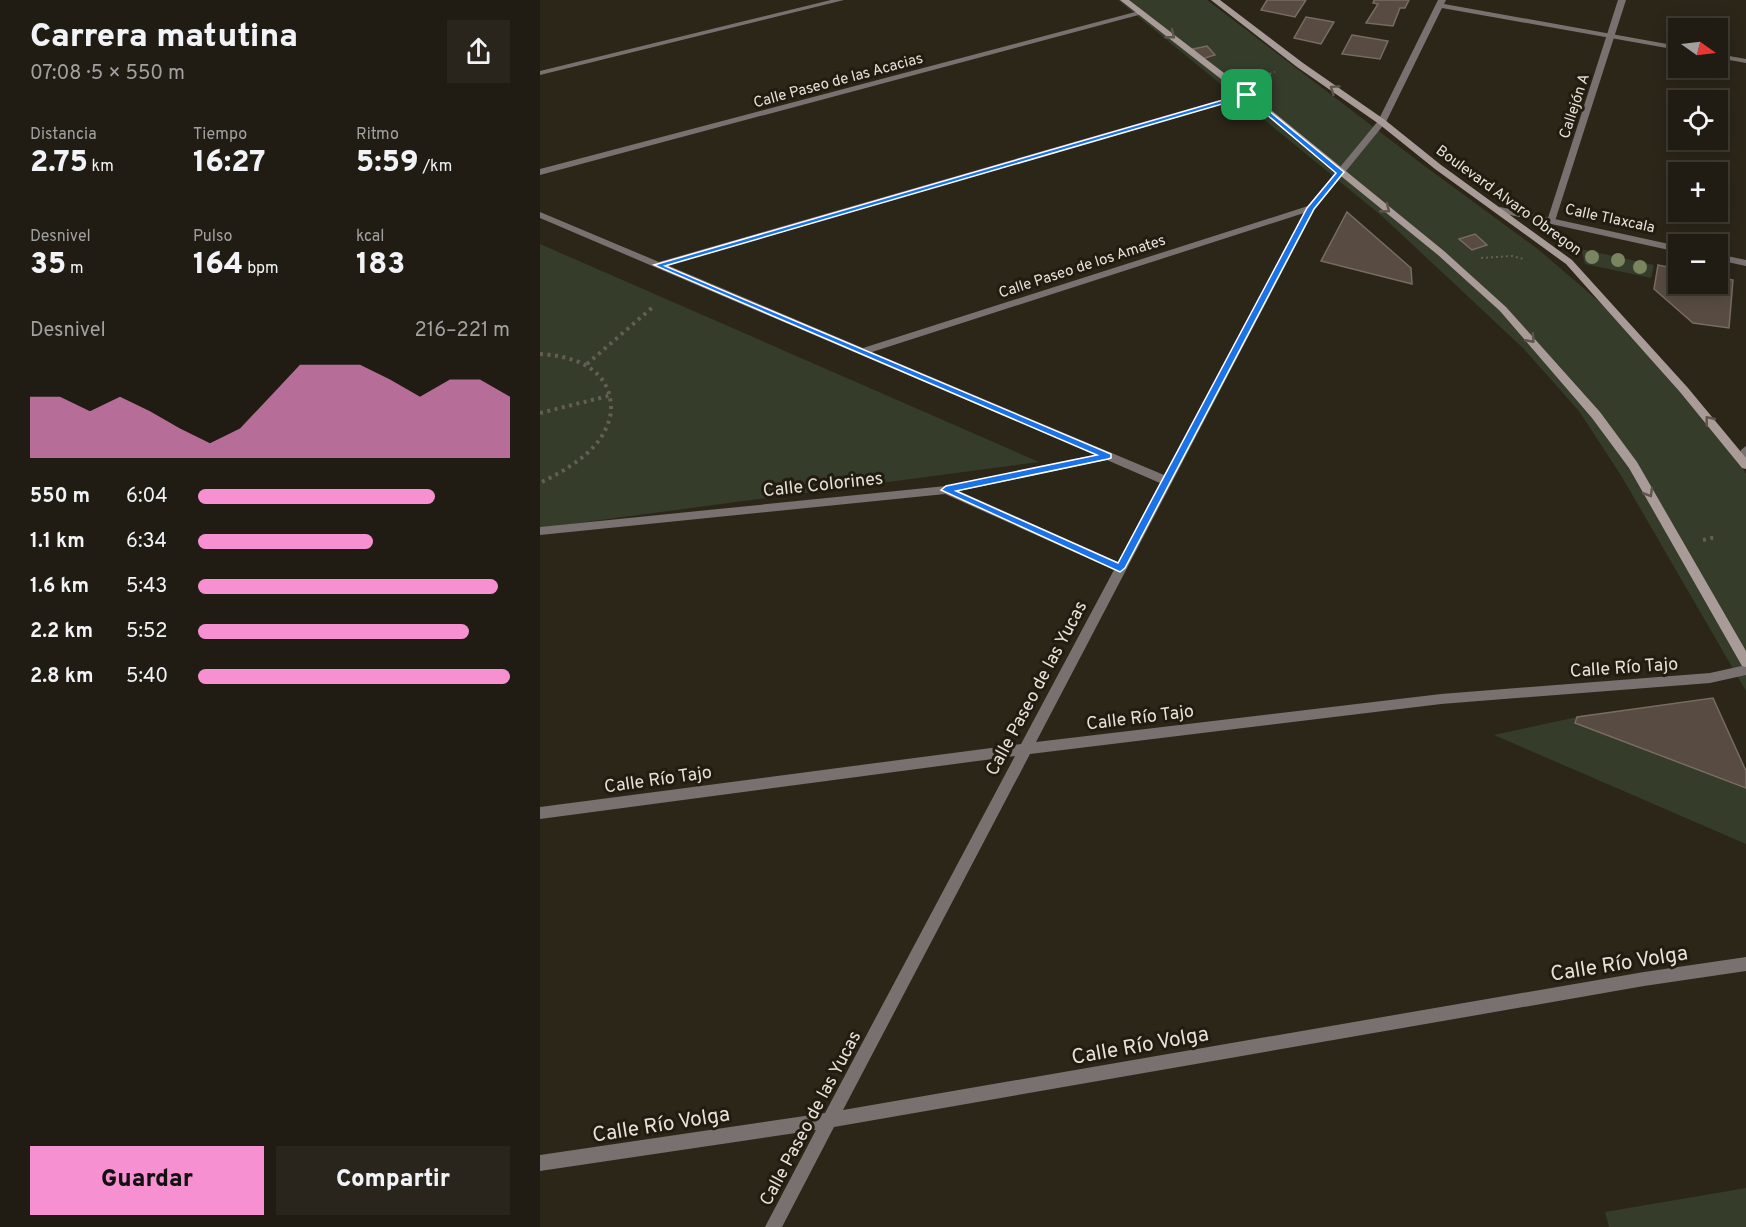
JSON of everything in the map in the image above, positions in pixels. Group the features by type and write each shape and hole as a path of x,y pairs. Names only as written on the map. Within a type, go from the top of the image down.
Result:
{"main road":[{"path":"1124,0 1247,95 1441,253 1503,309 1596,415 1633,465 1746,662"},
{"name":"Boulevard Alvaro Obregon","path":"1215,0 1578,270 1684,390 1745,464"}],"street":[{"path":"540,73 840,0"},
{"name":"Callejón A","path":"1551,221 1622,0"},
{"path":"1441,3 1668,46"},
{"name":"Calle Paseo de las Yucas","path":"773,1227 1311,208 1382,122 1441,3"},
{"name":"Calle Paseo de las Acacias","path":"540,172 1142,13"},
{"path":"1728,58 1746,61"},
{"path":"658,265 1247,95"},
{"name":"Calle Paseo de los Amates","path":"862,352 1311,208"},
{"name":"Calle Tlaxcala","path":"1500,210 1668,247"},
{"path":"540,215 1167,480"},
{"path":"1728,259 1746,263"},
{"path":"1745,464 1746,450"},
{"name":"Calle Colorines","path":"540,531 946,490 1108,456"},
{"path":"946,490 1120,568"},
{"name":"Calle Río Tajo","path":"540,813 1025,749 1441,699 1710,678 1746,670"},
{"name":"Calle Río Volga","path":"540,1163 830,1120 1632,981 1746,964"}],"path":[{"path":"1477,259 1512,256 1531,264"},
{"path":"586,365 654,306"},
{"path":"540,354 556,355 586,365 602,376 612,394 610,417 598,442 574,465 540,483"},
{"path":"540,413 612,394"},
{"path":"1697,541 1716,537"}],"green space":[{"path":"1118,0 1207,0 1539,250 1610,311 1674,381 1735,455 1746,474 1746,691 1622,477 1579,411 1523,348 1383,217"},
{"path":"540,244 1039,462 540,528"},
{"path":"1581,249 1654,265 1651,278 1585,264"},
{"path":"1577,717 1746,788 1746,844 1494,735"},
{"path":"1746,1188 1746,1227 1609,1227 1605,1212"}],"building":[{"path":"1267,0 1306,0 1295,17 1261,10"},
{"path":"1374,0 1409,0 1405,8 1400,8 1393,26 1366,23 1378,4 1373,3"},
{"path":"1306,17 1334,22 1321,44 1294,38"},
{"path":"1352,35 1388,41 1380,59 1342,54"},
{"path":"1207,46 1215,55 1202,59 1193,49"},
{"path":"1347,212 1411,268 1412,284 1321,261"},
{"path":"1475,234 1487,245 1472,250 1459,239"},
{"path":"1658,265 1668,267 1668,294 1728,294 1728,279 1733,280 1729,328 1693,323 1654,289"},
{"path":"1713,698 1746,771 1746,788 1575,723 1577,717"}],"route":[{"path":"1247,95 1340,172 1311,208 1120,568 946,490 1108,456 658,265 1247,95"}]}
